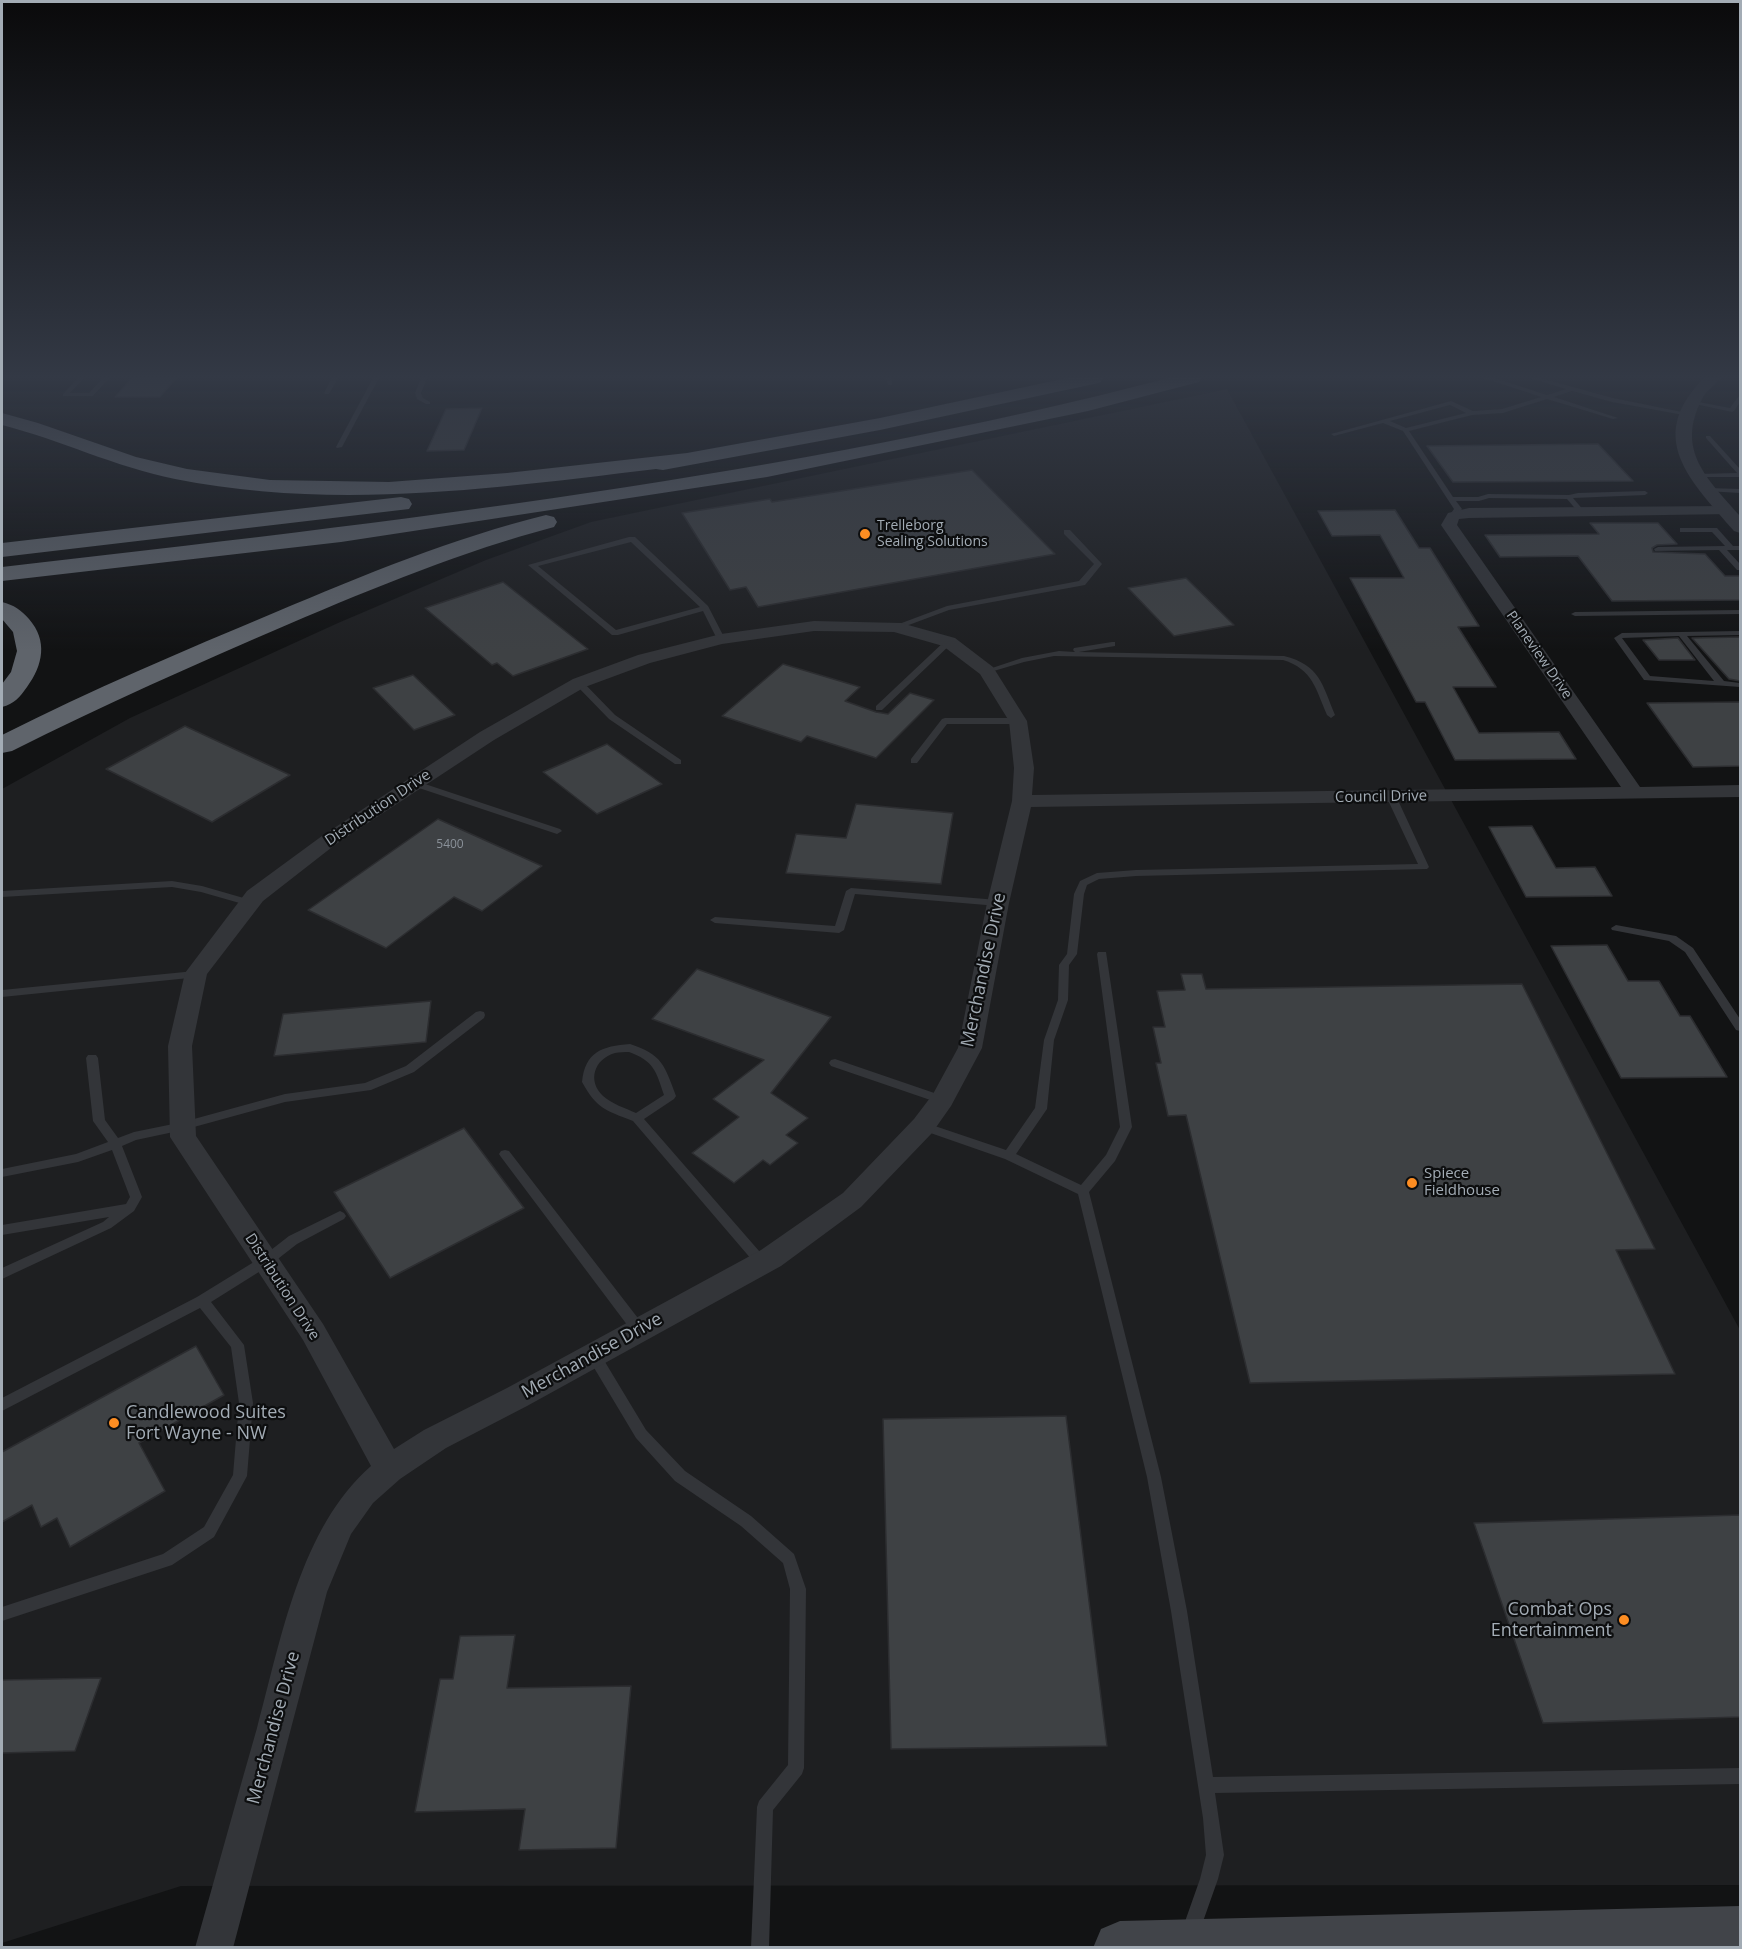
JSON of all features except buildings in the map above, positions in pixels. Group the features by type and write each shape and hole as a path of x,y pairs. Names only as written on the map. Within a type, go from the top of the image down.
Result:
{"highway":[{"path":"157,469 239,483 294,488 398,489 680,469"},
{"path":"2,550 695,469"},
{"path":"2,574 341,535 704,469"},
{"path":"2,745 68,711 377,579 517,529 710,469"},
{"path":"2,609 24,627 31,644 28,662 20,678 2,699"}],"main road":[{"path":"1120,1947 1545,1942 1740,1933"}],"street":[{"path":"1694,469 1708,490 1740,527"},
{"path":"1452,507 1469,513 1725,511"},
{"name":"Planeview Drive","path":"1452,507 1449,525 1635,793"},
{"name":"Distribution Drive","path":"389,1469 313,1332 183,1137 180,1046 195,975 255,896 329,840 487,736 579,683 644,659 721,639 814,626 895,627 949,642 987,671 1018,721 1024,768 1022,801"},
{"name":"Council Drive","path":"1022,801 1740,791"},
{"name":"Merchandise Drive","path":"214,1947 311,1592 339,1525 362,1493 389,1469 435,1439 594,1356 762,1263 852,1200 923,1126 942,1100 970,1048 998,903 1022,801"}],"lane":[{"path":"1429,469 1452,507 1488,496 1569,497 1645,493"},
{"path":"1697,476 1740,474"},
{"path":"1708,490 1740,491"},
{"path":"1569,497 1581,512"},
{"path":"1683,530 1714,530 1731,548"},
{"path":"895,627 947,608 1082,583 1098,564 1067,532"},
{"path":"705,608 615,633 532,565 632,539 705,608 721,639"},
{"path":"1721,548 1740,568"},
{"path":"1658,549 1740,548"},
{"path":"1575,614 1740,612"},
{"path":"1740,633 1622,635 1618,638 1647,678 1720,681 1740,685"},
{"path":"1681,634 1720,681"},
{"path":"879,708 949,642"},
{"path":"987,671 1022,660 1112,644"},
{"path":"1053,654 1284,658 1310,668 1331,715"},
{"path":"579,683 612,717 678,762"},
{"path":"914,761 945,721 1018,721"},
{"path":"416,784 557,831"},
{"path":"1009,1156 1041,1109 1049,1040 1063,1000 1064,964 1072,954 1079,894 1083,882 1097,876 1136,873 1424,867 1391,796"},
{"path":"2,894 172,884 202,889 250,903"},
{"path":"715,920 839,930 851,891 998,903"},
{"path":"1616,928 1672,938 1689,950 1740,1027"},
{"path":"1083,1191 1111,1158 1126,1127 1102,954"},
{"path":"2,994 195,975"},
{"path":"2,1173 78,1158 134,1136 183,1126 285,1098 367,1087 410,1069 480,1015"},
{"path":"637,1118 670,1096 667,1079 648,1054 627,1047 609,1050 593,1059 586,1075 589,1088 603,1102 637,1118 762,1263"},
{"path":"2,1274 107,1225 130,1208 136,1197 115,1143 99,1121 92,1058"},
{"path":"835,1063 942,1100"},
{"path":"923,1126 1009,1156 1083,1191"},
{"path":"505,1154 639,1330"},
{"path":"1083,1191 1154,1477 1179,1611 1206,1785 1215,1855 1209,1879 1185,1946"},
{"path":"2,1230 130,1208"},
{"path":"2,1405 202,1301 266,1262 293,1240 340,1216"},
{"path":"2,1614 167,1560 209,1532 240,1476 246,1403 237,1345 202,1301"},
{"path":"594,1356 641,1434 680,1476 746,1521 789,1559 798,1589 796,1768 765,1807 760,1947"},
{"path":"1206,1785 1740,1776"}],"shaded area":[{"path":"845,469 1271,469 1740,1330 1740,1885 181,1886 2,1943 2,789 130,718 338,623 486,560 591,522"}],"place":[{"name":"Trelleborg Sealing Solutions","path":"865,534"},
{"name":"Spiece Fieldhouse","path":"1412,1183"},
{"name":"Candlewood Suites Fort Wayne - NW","path":"114,1423"},
{"name":"Combat Ops Entertainment","path":"1624,1620"}]}
